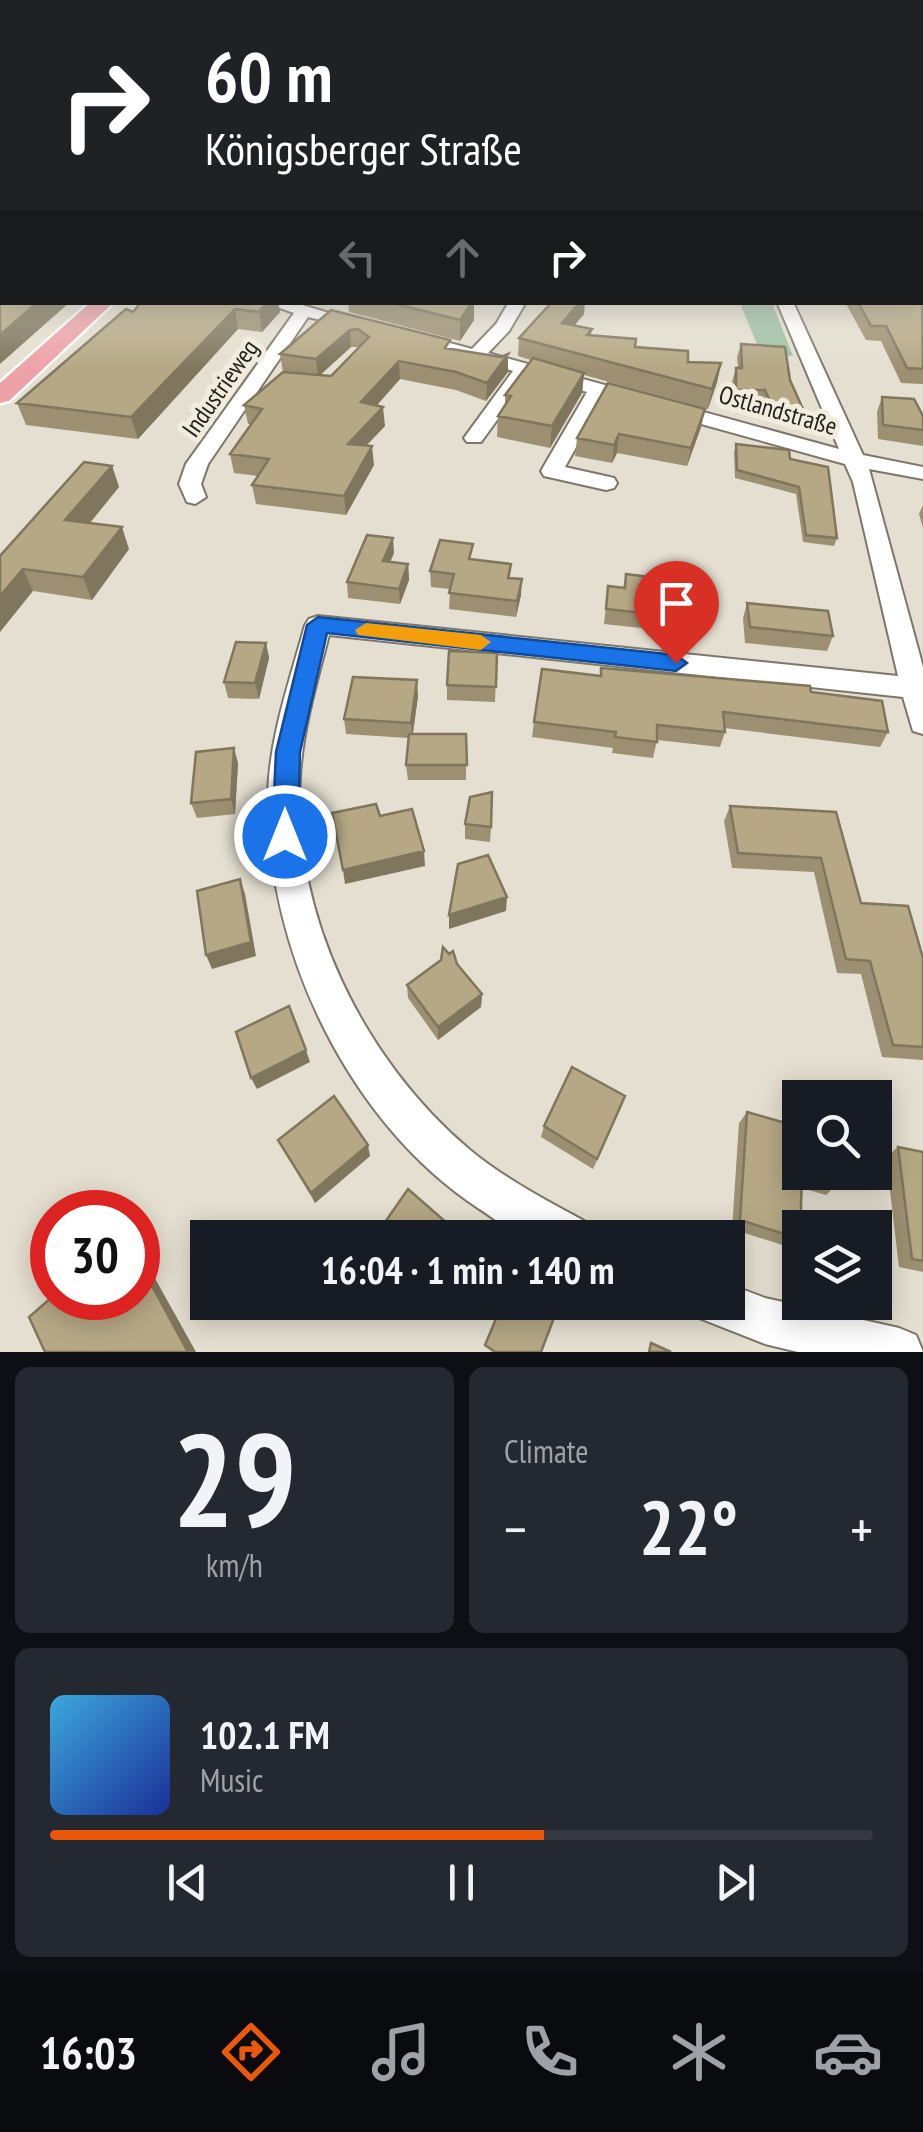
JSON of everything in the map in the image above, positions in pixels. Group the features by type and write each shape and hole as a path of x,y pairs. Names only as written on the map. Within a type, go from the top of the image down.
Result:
{"main road":[{"path":"0,396 101,305"}],"street":[{"name":"Ostlandstraße","path":"282,305 477,354 855,460 923,472"},
{"path":"477,354 503,327 516,305"},
{"path":"786,305 864,482 919,689 923,723"},
{"name":"Industrieweg","path":"195,497 190,484 197,464 267,380 304,311"},
{"path":"474,438 525,368"},
{"path":"598,388 552,471 606,483"},
{"path":"538,1220 452,1163 401,1110 367,1059 322,977 296,896 285,836 284,793 288,752 318,625 919,689"},
{"path":"745,1313 899,1352"}],"green space":[{"path":"741,305 773,305 793,356 761,354"}],"building":[{"path":"0,305 35,305 0,335"},
{"path":"139,305 265,305 259,312 235,309 131,417 17,403 126,309 133,312"},
{"path":"400,305 470,305 460,320"},
{"path":"549,305 577,305 562,323 592,329 587,335 636,339 635,347 688,351 688,362 721,363 712,389 519,338"},
{"path":"860,305 922,305 923,369 907,368 886,326 871,326"},
{"path":"331,310 450,340 445,348 501,357 508,354 487,383 456,372 399,361 361,402 383,407 348,444 372,446 344,496 252,485 269,459 230,454 262,409 244,405 283,372 331,376 369,337 358,329 350,330 316,359 280,354"},
{"path":"741,344 785,347 790,380 802,407 772,406 765,390 736,390 736,368 742,368"},
{"path":"533,358 584,373 552,426 498,416 511,396 505,395"},
{"path":"608,383 705,409 691,448 619,434 614,445 577,438"},
{"path":"882,397 914,399 923,416 923,430 883,425"},
{"path":"736,444 789,450 790,459 828,467 837,538 806,535 799,487 737,470"},
{"path":"84,462 112,466 65,520 122,527 83,577 23,569 0,596 0,556"},
{"path":"367,535 393,538 383,561 408,564 399,589 347,582"},
{"path":"440,540 473,544 469,559 511,564 508,578 522,579 517,601 449,593 454,574 430,571"},
{"path":"626,574 650,577 649,591 663,592 663,615 606,609 608,586 625,588"},
{"path":"747,603 828,611 833,636 750,627"},
{"path":"236,642 266,643 255,683 224,682"},
{"path":"449,651 497,653 496,687 447,685"},
{"path":"601,668 810,686 811,692 882,701 888,732 723,712 725,732 657,725 657,742 615,737 616,732 534,722 542,669 601,676"},
{"path":"353,677 417,680 411,723 344,719"},
{"path":"409,734 466,734 467,765 406,765"},
{"path":"234,748 231,799 191,803 196,752"},
{"path":"492,792 491,827 465,824 470,797"},
{"path":"376,804 380,816 412,809 424,851 343,870 332,813"},
{"path":"730,806 836,812 861,903 908,906 923,958 923,1047 893,1045 870,961 846,959 821,858 738,853"},
{"path":"488,855 507,897 449,915 458,864"},
{"path":"240,879 251,942 206,955 197,891"},
{"path":"443,947 449,954 453,951 457,964 482,994 438,1027 407,985 441,960"},
{"path":"289,1006 306,1050 251,1078 236,1032"},
{"path":"572,1067 625,1096 597,1159 544,1126"},
{"path":"334,1096 368,1145 311,1193 278,1140"},
{"path":"747,1112 782,1122 782,1190 802,1190 801,1210 782,1210 782,1233 740,1220"},
{"path":"898,1147 923,1152 923,1261 912,1259"},
{"path":"408,1189 443,1220 386,1220"},
{"path":"160,1300 188,1352 45,1352 30,1320 160,1320"},
{"path":"495,1320 553,1320 541,1352 495,1352 485,1345"},
{"path":"651,1343 671,1352 649,1352"}],"slow traffic":[{"path":"366,630 481,642"}],"route":[{"path":"285,836 288,752 318,625 676,663"}]}
